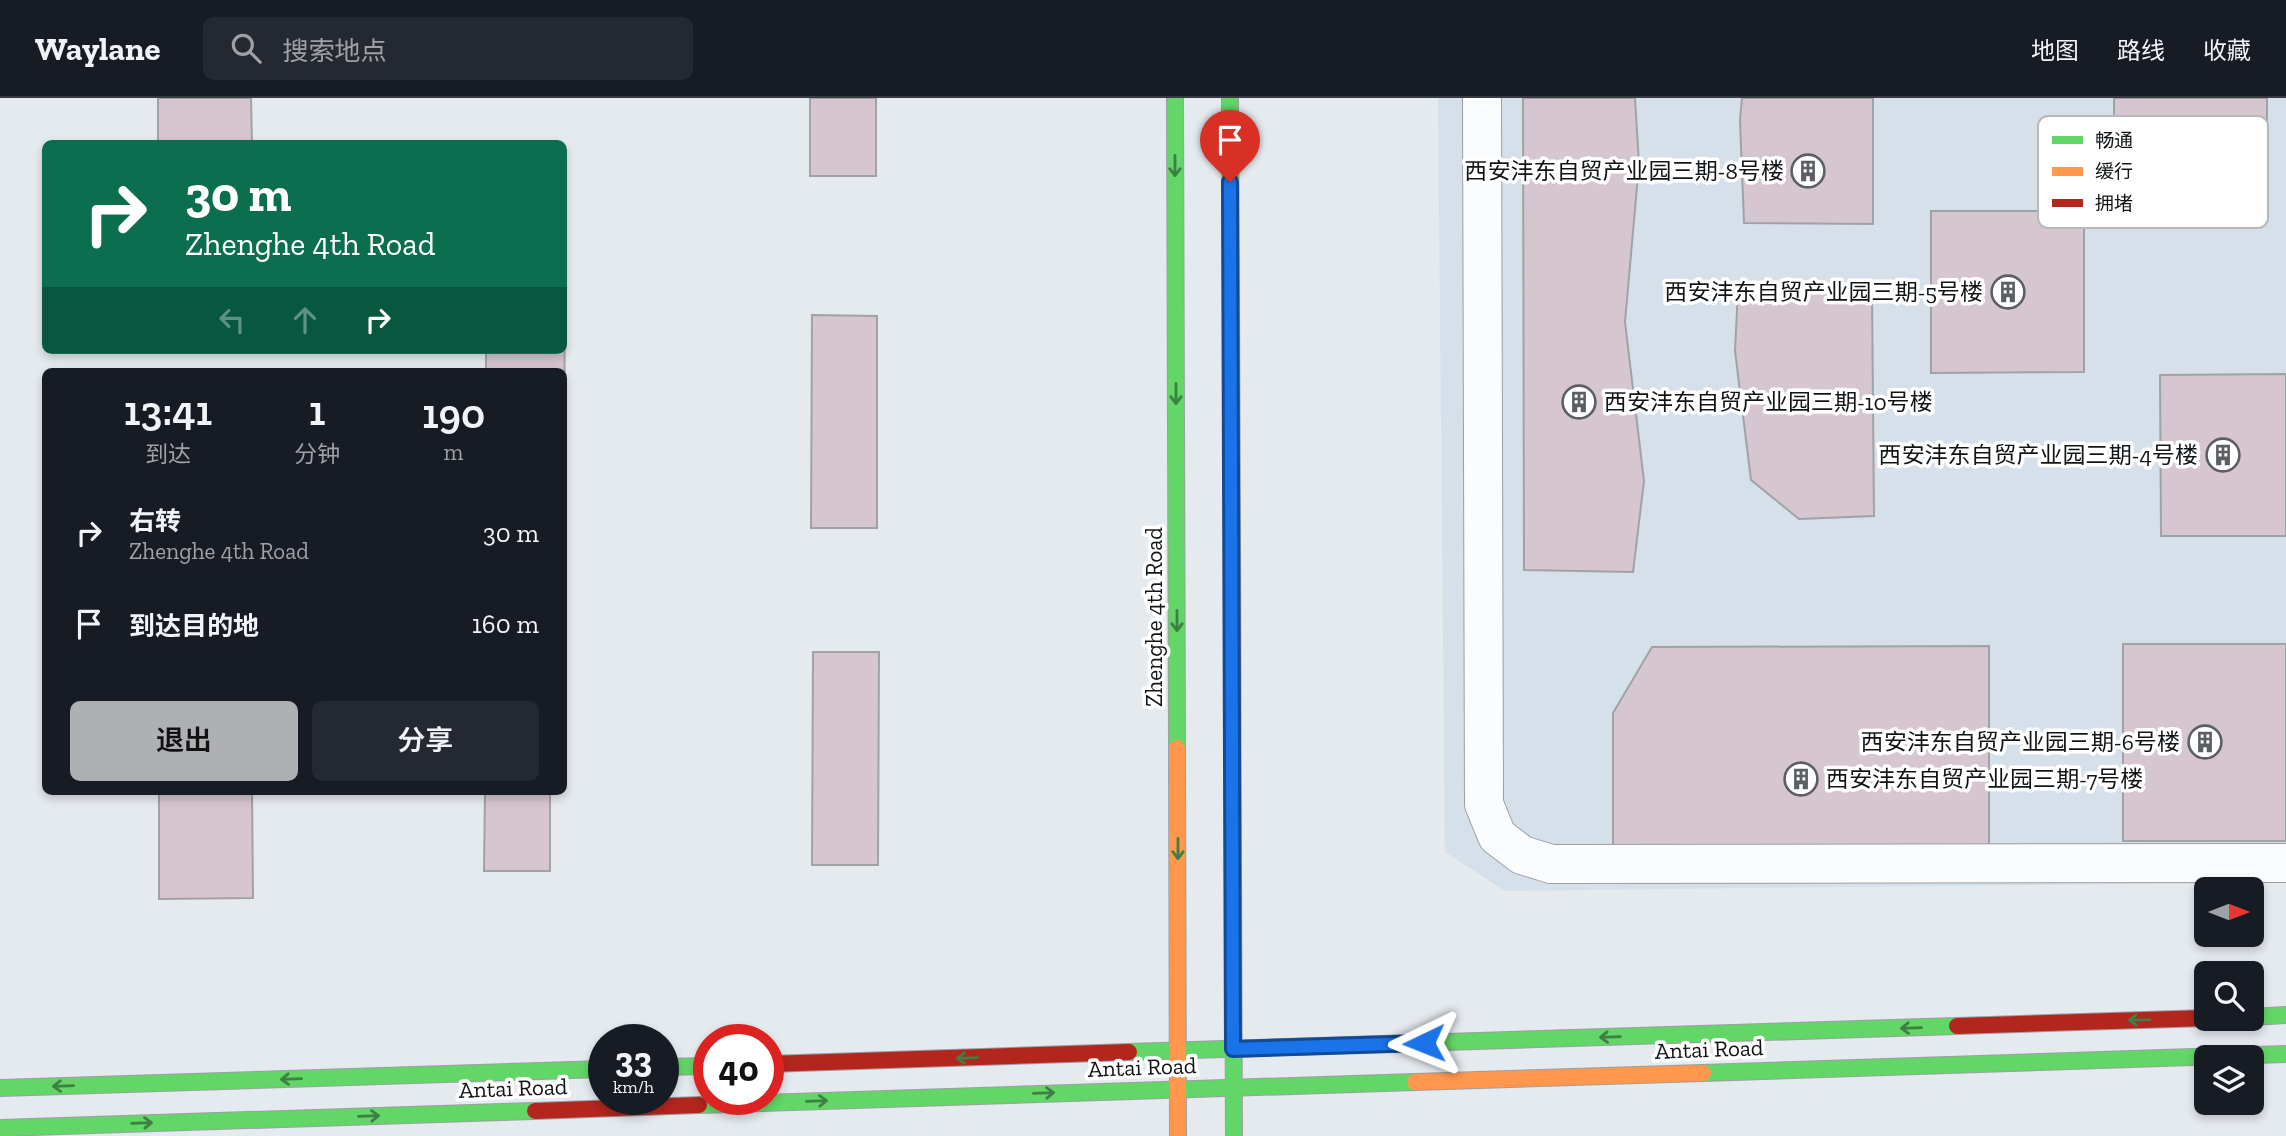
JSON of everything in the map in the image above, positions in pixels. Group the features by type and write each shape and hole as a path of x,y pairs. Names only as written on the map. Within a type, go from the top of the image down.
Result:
{"street":[{"name":"Zhenghe 4th Road","path":"1175,98 1178,1136"},
{"path":"1230,98 1234,1136"},
{"path":"1482,98 1484,804 1497,836 1522,855 1551,864 2286,863"},
{"path":"2264,1016 2286,1015"},
{"name":"Antai Road","path":"784,1063 2194,1018"},
{"name":"Antai Road","path":"0,1128 2286,1054"},
{"name":"Antai Road","path":"0,1088 588,1070"}],"shaded area":[{"path":"1438,98 2286,98 2286,882 2264,882 2264,877 2194,877 2194,883 1505,891 1445,852"}],"building":[{"path":"158,98 251,98 252,140 158,140"},
{"path":"810,98 876,98 876,176 810,176"},
{"name":"西安沣东自贸产业园三期-10号楼","path":"1523,98 1635,98 1639,164 1625,322 1644,481 1633,572 1524,570"},
{"name":"西安沣东自贸产业园三期-8号楼","path":"1742,98 1873,98 1873,224 1744,223 1740,120"},
{"path":"2114,98 2267,98 2267,116 2114,116"},
{"name":"西安沣东自贸产业园三期-5号楼","path":"1931,211 2038,211 2038,228 2084,228 2084,372 1931,373"},
{"path":"1738,290 1872,290 1874,516 1799,519 1751,480 1735,351"},
{"path":"812,315 877,316 877,528 811,528"},
{"path":"486,354 565,354 565,368 486,368"},
{"name":"西安沣东自贸产业园三期-4号楼","path":"2286,374 2286,536 2161,536 2160,375"},
{"name":"西安沣东自贸产业园三期-6号楼","path":"2123,644 2286,644 2286,841 2123,841"},
{"name":"西安沣东自贸产业园三期-7号楼","path":"1989,646 1989,846 1613,846 1613,713 1652,647"},
{"path":"813,652 879,652 878,865 812,865"},
{"path":"159,795 252,795 253,898 159,899"},
{"path":"485,795 550,795 550,871 484,871"}],"traffic: fast":[{"path":"1175,98 1177,748"},
{"path":"1230,98 1232,522"},
{"path":"1233,881 1234,1136"},
{"path":"2264,1016 2286,1015"},
{"path":"1129,1052 1957,1026"},
{"path":"1703,1073 2286,1054"},
{"path":"679,1067 693,1066"},
{"path":"0,1088 588,1070"},
{"path":"784,1102 1415,1082"},
{"path":"0,1128 535,1111"}],"traffic: slow":[{"path":"1177,748 1178,1136"},
{"path":"1415,1082 1703,1073"}],"traffic: jam":[{"path":"1232,522 1233,881"},
{"path":"1957,1026 2194,1018"},
{"path":"784,1063 1129,1052"},
{"path":"535,1111 693,1105"}],"place":[{"name":"西安沣东自贸产业园三期-8号楼","path":"1808,171"},
{"name":"西安沣东自贸产业园三期-5号楼","path":"2008,292"},
{"name":"西安沣东自贸产业园三期-10号楼","path":"1579,402"},
{"name":"西安沣东自贸产业园三期-4号楼","path":"2223,455"},
{"name":"西安沣东自贸产业园三期-6号楼","path":"2205,742"},
{"name":"西安沣东自贸产业园三期-7号楼","path":"1801,779"}],"route":[{"path":"1230,182 1233,1049 1424,1043"}]}
